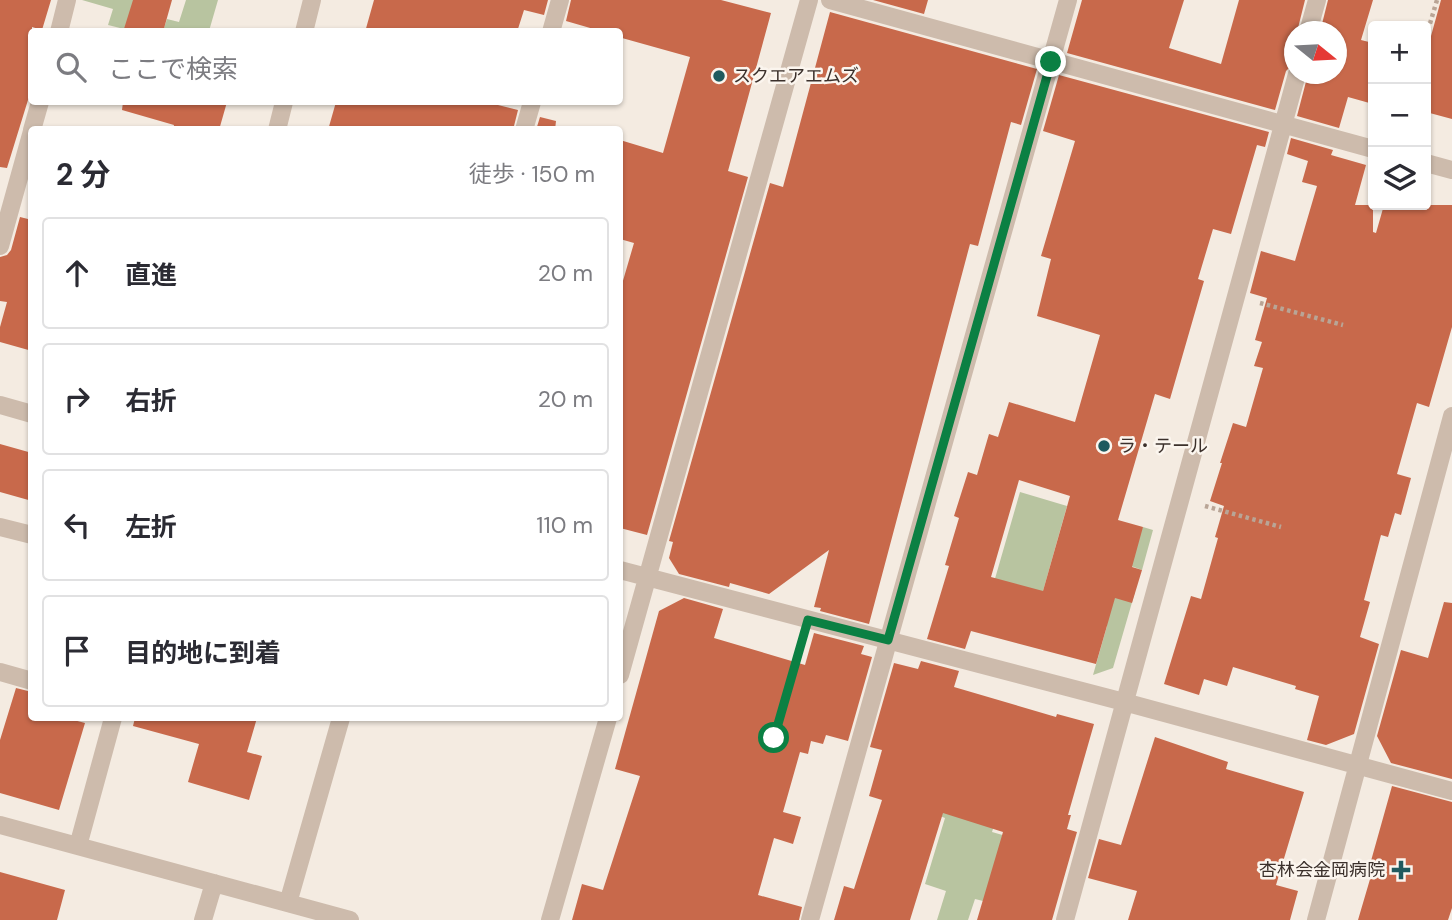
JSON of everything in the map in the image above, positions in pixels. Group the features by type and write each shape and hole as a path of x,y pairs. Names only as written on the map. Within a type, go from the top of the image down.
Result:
{"street":[{"path":"60,28 67,0"},
{"path":"305,28 312,0"},
{"path":"552,28 560,0"},
{"path":"623,664 809,0"},
{"path":"830,0 1368,148"},
{"path":"810,920 1068,0"},
{"path":"1311,21 1317,0"},
{"path":"1065,920 1294,84"},
{"path":"33,126 39,105"},
{"path":"278,126 283,105"},
{"path":"525,126 531,105"},
{"path":"0,246 28,144"},
{"path":"1431,164 1452,170"},
{"path":"0,405 28,413"},
{"path":"1316,920 1452,416"},
{"path":"0,527 28,534"},
{"path":"623,571 1452,791"},
{"path":"0,672 28,680"},
{"path":"78,846 112,721"},
{"path":"288,903 340,721"},
{"path":"550,920 607,721"},
{"path":"0,825 350,920"},
{"path":"203,920 214,883"}],"path":[{"path":"1431,21 1437,0"},
{"path":"1236,296 1343,325"},
{"path":"1180,499 1281,527"},
{"path":"774,738 808,620"}],"green space":[{"path":"82,0 144,0 125,28 108,25 113,9"},
{"path":"186,0 218,0 210,28 164,28 167,19 179,22"},
{"path":"1020,492 1067,506 1043,591 990,596"},
{"path":"1143,527 1153,530 1142,570 1131,566 1125,589 1135,592 1113,668 1093,675 1107,626 1092,610"},
{"path":"952,777 1004,793 992,832 1013,838 983,901 975,899 968,920 937,920 946,891 925,884 945,818 940,816"}],"building":[{"path":"0,0 51,0 43,28 28,28 28,100 7,168 0,167"},
{"path":"133,0 172,0 164,28 124,28"},
{"path":"374,0 548,0 544,15 524,10 518,28 366,28"},
{"path":"571,0 721,0 771,13 728,171 748,177 647,535 623,529 623,281 634,243 623,240 623,141 663,153 690,57 623,38 623,28 590,28 566,21"},
{"path":"873,0 928,0 924,14"},
{"path":"1082,0 1184,0 1169,48 1221,64 1239,0 1305,0 1300,21 1284,21 1284,78 1275,110 1067,53"},
{"path":"1328,0 1373,0 1361,40 1368,42 1368,103 1348,97 1339,128 1297,116 1305,84 1347,84 1347,21 1323,21"},
{"path":"1441,0 1452,0 1452,119 1431,113 1431,36"},
{"path":"830,12 1037,69 1021,125 1011,122 978,246 970,244 869,624 814,607 829,550 769,594 730,583 729,587 679,574 669,558 673,542 669,541 770,183 783,187"},
{"path":"1059,75 1269,132 1265,147 1257,145 1231,234 1213,229 1198,279 1204,281 1170,399 1155,394 1118,520 1143,527 1132,567 1142,570 1132,603 1115,598 1096,664 971,631 965,649 927,639 949,566 945,565 959,518 954,516 968,472 977,475 989,434 998,437 1009,402 1075,422 1100,335 1037,316 1051,259 1041,256 1075,141 1043,131","holes":["1019,480 1070,496 1043,591 991,577"]},
{"path":"123,105 226,105 220,126 174,126 122,110"},
{"path":"335,105 498,105 518,110 514,126 329,126"},
{"path":"540,117 556,121 555,126 537,126"},
{"path":"1291,138 1333,150 1331,155 1366,165 1355,205 1368,205 1368,210 1373,210 1373,232 1376,233 1383,210 1431,210 1431,205 1452,205 1452,327 1429,407 1417,403 1397,474 1411,478 1401,515 1395,513 1388,537 1381,535 1364,600 1370,602 1360,637 1379,644 1354,734 1326,745 1307,740 1319,696 1295,689 1296,686 1233,667 1227,686 1204,679 1199,695 1164,684 1191,596 1201,599 1218,538 1215,537 1224,506 1210,501 1220,463 1233,423 1246,427 1263,368 1254,366 1262,342 1255,340 1267,298 1250,293 1261,251 1295,261 1317,186 1302,182 1308,161 1287,154"},
{"path":"20,217 28,219 28,350 0,342 0,327 7,302 0,301 0,257 11,250"},
{"path":"0,444 28,452 28,500 0,492"},
{"path":"684,598 723,609 714,638 805,665 814,633 864,646 861,654 872,657 848,741 826,735 823,744 811,741 808,754 800,752 783,812 801,817 793,844 774,838 758,895 802,907 799,920 572,920 582,884 603,890 640,776 615,769 659,611"},
{"path":"1444,602 1452,603 1452,779 1391,763 1377,736 1401,650 1428,658"},
{"path":"921,661 959,671 954,687 1056,717 1057,714 1094,724 1068,815 1071,815 1067,829 1077,832 1052,920 977,920 1003,832 943,813 910,920 834,920 844,886 854,889 882,800 869,796 882,750 870,747 894,663 918,669"},
{"path":"16,688 28,691 28,721 85,723 59,810 0,793 0,740"},
{"path":"134,721 256,721 247,752 262,756 249,800 188,782 199,744 133,726"},
{"path":"1155,737 1228,762 1226,769 1304,792 1276,885 1298,891 1290,920 1128,920 1137,891 1088,878 1099,839 1121,845"},
{"name":"杏林会金岡病院","path":"1392,786 1452,802 1452,908 1448,920 1358,920 1373,869 1369,868"},
{"path":"0,872 65,890 57,920 0,920"}],"place":[{"name":"スクエアエムズ","path":"719,76"},
{"name":"ラ・テール","path":"1104,446"},
{"name":"杏林会金岡病院","path":"1401,870"}],"route":[{"path":"774,738 808,620 888,640 1051,62"}]}
